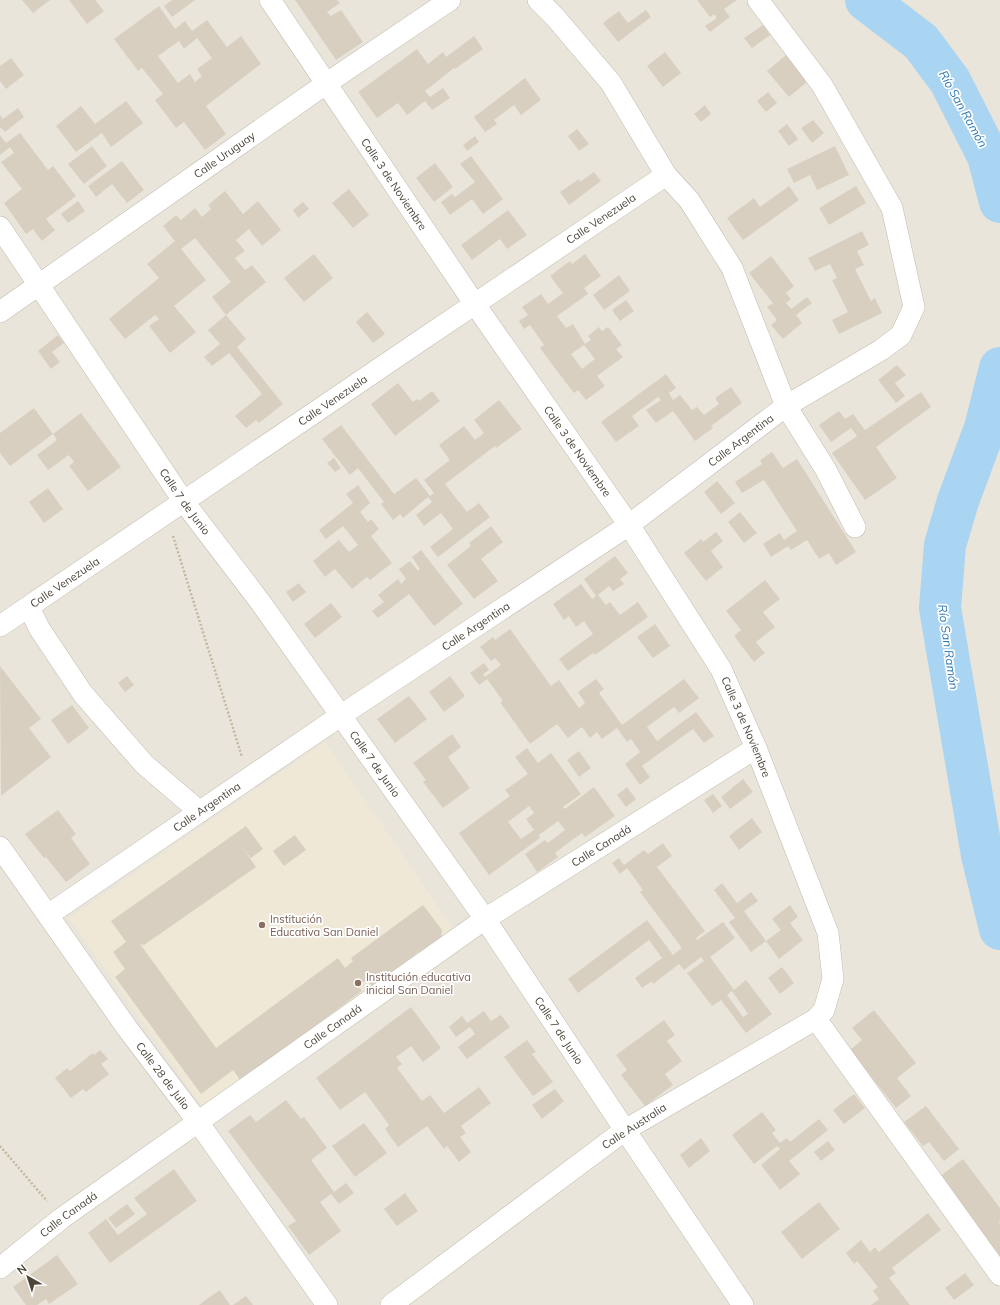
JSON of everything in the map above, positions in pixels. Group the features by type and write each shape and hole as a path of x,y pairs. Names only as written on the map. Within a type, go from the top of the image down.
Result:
{"street":[{"name":"Calle 3 de Noviembre","path":"270,0 474,303 629,525 721,669 756,748 828,933"},
{"name":"Calle Uruguay","path":"0,312 327,83 450,0"},
{"path":"538,0 555,17 610,83 666,175 689,200 732,268 786,406 826,470 855,527"},
{"name":"Calle Argentina","path":"48,915 340,716 629,525 786,406 881,350 901,335 914,307 892,208 822,85 758,0"},
{"name":"Calle Venezuela","path":"0,626 474,303 666,175"},
{"name":"Calle 7 de Junio","path":"0,227 184,502 261,603 485,919 743,1305"},
{"path":"29,607 39,628 83,694 144,764 200,812"},
{"name":"Calle Canadá","path":"0,1268 62,1218 485,919 756,748"},
{"name":"Calle 28 de Julio","path":"0,848 127,1028 198,1122 327,1305"},
{"name":"Calle Australia","path":"391,1305 625,1130 816,1019 824,1010 833,979 828,933"},
{"path":"816,1019 1000,1275"}],"path":[{"path":"166,514 248,779"},
{"path":"0,1146 62,1218"}],"shaded area":[{"path":"0,0 1000,0 1000,1305 0,1305"},
{"name":"Institución Educativa San Daniel","path":"325,742 455,931 204,1109 69,918"}],"building":[{"path":"22,0 50,0 33,13"},
{"path":"69,0 95,0 104,11 87,24"},
{"path":"172,0 195,0 172,17 164,6"},
{"path":"295,0 337,0 340,3 327,12 331,16 341,10 363,42 336,60"},
{"path":"697,0 737,0 724,9 730,17 710,32 705,26 717,18 714,14 710,17"},
{"path":"159,6 175,29 185,21 192,31 207,20 227,47 241,36 261,64 206,106 226,134 205,150 184,122 176,128 155,100 163,94 142,68 138,71 114,39","holes":["197,38 212,58 197,69 202,76 195,82 190,74 178,83 158,56 179,41 184,49"]},
{"path":"646,10 651,17 618,42 603,23 619,11 628,23"},
{"path":"763,25 770,35 752,48 744,38"},
{"path":"474,36 483,49 455,69 454,68 425,91 430,97 443,88 450,98 432,110 425,101 407,115 398,103 377,118 358,92 417,49 428,64 443,52 446,57"},
{"path":"665,52 681,73 663,87 647,66"},
{"path":"786,55 807,82 789,97 767,71"},
{"path":"11,58 24,75 6,89 0,81 0,66"},
{"path":"525,78 541,100 521,115 514,105 494,120 497,124 485,132 474,117"},
{"path":"768,92 777,103 766,112 757,101"},
{"path":"126,101 143,123 111,147 102,133 76,152 56,126 81,106 95,124"},
{"path":"705,105 711,114 701,122 694,114"},
{"path":"18,108 24,117 5,132 0,127 0,115 3,119"},
{"path":"813,120 824,133 812,143 801,128"},
{"path":"787,124 798,139 789,146 778,131"},
{"path":"577,129 589,144 579,151 568,136"},
{"path":"20,133 48,170 53,166 76,196 46,219 55,230 42,241 33,229 26,234 4,203 22,189 1,162 14,153 10,147 0,155 0,135 6,143"},
{"path":"475,136 479,142 467,151 463,145"},
{"path":"92,146 107,166 84,184 68,164"},
{"path":"835,146 849,175 817,190 810,175 794,183 787,169"},
{"path":"471,156 503,199 483,214 472,199 450,215 441,202 452,194 455,197 475,182 460,164"},
{"path":"122,161 144,190 127,203 112,184 96,197 88,186"},
{"path":"435,163 453,187 434,202 416,178"},
{"path":"594,172 601,181 569,205 560,192 579,179 580,182"},
{"path":"789,186 799,200 743,240 727,218 754,198 760,207"},
{"path":"856,186 866,203 829,225 819,208"},
{"path":"349,189 369,215 353,228 332,203"},
{"path":"225,191 243,214 258,201 281,230 262,246 249,229 236,240 245,251 235,258 245,270 252,265 266,282 226,315 212,297 231,282 195,238 181,249 206,280 174,306 196,332 170,353 149,326 159,319 155,315 125,339 109,319 159,278 147,264 175,241 163,226 176,215 181,220 195,208 202,217 211,209 208,205"},
{"path":"78,201 85,211 68,223 61,214"},
{"path":"303,202 309,209 298,218 293,210"},
{"path":"508,210 527,235 507,249 500,239 472,260 461,245"},
{"path":"862,231 869,245 857,251 864,265 855,269 871,301 875,298 882,313 839,334 832,320 848,312 832,280 837,278 830,264 815,271 808,258"},
{"path":"314,254 333,278 304,302 284,278"},
{"path":"585,254 601,276 584,288 588,294 557,316 566,328 573,324 585,344 591,340 588,336 599,327 602,331 608,327 622,345 616,349 623,357 597,376 605,386 586,400 578,390 574,393 554,367 540,348 544,345 530,325 524,329 519,321 528,315 522,307 541,294 548,304 563,293 550,276 570,261 572,264","holes":["584,345 595,359 582,369 571,354"]},
{"path":"771,256 794,286 786,293 791,299 786,303 791,309 807,297 812,303 796,315 802,323 783,339 771,325 777,320 767,307 773,303 749,273"},
{"path":"619,275 630,291 604,310 593,295"},
{"path":"626,300 634,311 620,321 612,310"},
{"path":"367,312 385,334 373,343 356,322"},
{"path":"226,315 246,339 237,347 283,404 259,423 256,420 246,428 235,416 262,394 229,353 212,366 204,357 220,344 208,330"},
{"path":"58,335 64,343 52,352 60,362 51,369 38,351"},
{"path":"897,365 906,375 895,383 905,396 896,403 878,380"},
{"path":"666,374 676,388 669,393 673,400 680,395 692,410 697,407 704,415 719,404 715,398 731,387 742,403 711,426 713,428 695,441 673,411 656,423 646,410 661,400 658,397 632,416 639,426 616,442 601,422"},
{"path":"398,383 413,402 417,399 419,401 432,391 440,401 395,436 371,404"},
{"path":"921,392 931,407 876,447 897,478 865,500 832,453 857,436 851,428 831,442 819,425 839,411 845,419 853,414 865,430"},
{"path":"499,400 522,429 496,448 495,446 445,484 467,512 479,503 490,517 438,557 430,547 453,529 441,513 424,526 416,515 432,502 428,497 403,518 400,514 393,520 381,504 384,502 358,468 350,475 322,439 341,425 394,494 416,478 430,496 434,493 424,480 450,460 439,445 464,426 475,440 484,433 474,420"},
{"path":"34,408 53,434 10,466 0,453 0,433"},
{"path":"81,413 121,467 88,491 69,466 74,462 69,455 48,470 37,455 57,440 53,434"},
{"path":"772,452 783,468 797,459 856,552 836,565 829,553 819,559 807,540 791,550 788,546 771,557 763,544 780,533 784,540 797,531 764,480 742,493 735,482 762,464 760,460"},
{"path":"334,458 341,468 335,472 327,463"},
{"path":"717,481 735,503 721,514 704,492"},
{"path":"358,485 370,503 360,512 368,522 371,519 379,529 371,536 392,563 370,580 367,577 352,589 335,569 325,577 313,561 339,540 349,552 358,545 343,526 326,539 319,530 353,503 346,494"},
{"path":"48,488 63,509 44,523 29,502"},
{"path":"740,512 757,533 744,543 728,522"},
{"path":"491,526 503,542 481,559 498,581 474,599 447,565 471,546 469,543"},
{"path":"716,532 723,541 711,551 723,567 706,581 684,553 701,539 703,542"},
{"path":"421,550 463,604 434,626 409,594 378,618 372,611 384,602 378,595 398,579 401,584 406,579 399,569 410,561 418,571 420,569 412,557"},
{"path":"615,556 628,573 620,579 624,584 613,591 609,586 598,595 606,605 610,602 620,615 638,602 648,617 595,655 593,653 568,671 559,659 593,634 584,621 576,627 569,616 564,620 553,604 581,584 592,599 596,596 584,579"},
{"path":"765,580 780,599 763,612 775,627 756,642 765,653 754,662 734,636 741,630 726,611"},
{"path":"299,583 306,592 293,602 286,592"},
{"path":"331,603 342,617 315,638 304,624"},
{"path":"655,624 670,646 653,658 637,637"},
{"path":"510,629 551,686 559,680 579,708 585,703 578,692 596,679 604,689 599,693 622,725 684,679 699,698 679,713 674,707 647,727 657,741 696,712 714,736 704,743 693,729 642,766 650,777 640,785 625,764 640,752 631,739 627,742 617,728 602,739 597,732 590,738 582,727 568,738 557,724 530,744 500,702 503,701 487,679 479,685 470,673 484,663 489,670 483,674 485,677 501,665 495,658 491,661 480,647 493,637 495,640"},
{"path":"0,666 41,719 29,728 51,757 1,796"},
{"path":"127,676 134,685 125,692 118,683"},
{"path":"450,676 465,696 444,712 429,692"},
{"path":"409,696 427,719 395,743 377,719"},
{"path":"72,705 89,728 68,744 51,720"},
{"path":"452,734 461,747 448,757 470,788 443,808 423,782 426,780 413,763"},
{"path":"527,748 538,763 551,753 581,794 563,807 565,809 594,787 615,816 585,837 582,833 572,840 555,853 558,857 537,872 525,854 545,840 548,843 565,830 558,821 539,835 540,838 489,875 459,833 510,796 505,790 528,774 515,757","holes":["529,806 534,813 526,819 534,830 521,839 508,822"]},
{"path":"579,751 591,768 579,777 567,760"},
{"path":"743,779 753,792 730,809 721,797"},
{"path":"627,787 636,799 626,807 617,795"},
{"path":"713,794 722,806 713,813 704,800"},
{"path":"58,810 76,834 71,838 90,864 66,882 25,834"},
{"path":"752,818 762,832 739,850 729,836"},
{"path":"246,826 263,849 251,858 243,848 256,867 144,945 140,944 216,1048 338,958 345,968 353,961 351,958 423,905 442,930 441,939 421,953 420,951 372,986 367,980 358,986 362,991 241,1081 233,1070 201,1094 115,977 125,969 113,952 126,942 111,921"},
{"path":"295,835 306,850 284,866 273,851"},
{"path":"663,843 672,856 657,867 705,931 696,938 697,940 723,922 735,938 710,957 734,990 746,980 772,1014 746,1033 721,1000 712,1006 687,973 704,961 701,957 684,970 679,964 653,984 652,981 642,988 635,978 662,958 649,940 578,993 568,979 647,920 673,955 682,948 640,892 643,890 627,868 620,874 612,863 619,858 624,865 644,850 648,854","holes":["732,991 748,1014 743,1017 727,995"]},
{"path":"722,883 737,903 751,892 758,901 744,911 766,941 751,952 729,922 735,918 714,890"},
{"path":"790,905 798,917 790,923 803,940 779,959 766,941 781,930 772,919"},
{"path":"782,967 794,983 780,994 768,978"},
{"path":"411,1007 441,1048 423,1062 411,1046 396,1057 402,1064 397,1068 422,1101 430,1095 444,1113 479,1087 491,1103 461,1126 466,1133 460,1137 471,1152 459,1162 447,1146 444,1149 427,1126 398,1147 385,1129 389,1125 365,1092 340,1110 316,1078"},
{"path":"874,1010 916,1063 897,1078 911,1096 896,1108 850,1050 862,1040 852,1028"},
{"path":"484,1011 491,1021 501,1015 510,1027 467,1059 458,1047 475,1034 470,1027 456,1037 449,1027 462,1016 467,1023"},
{"path":"664,1020 675,1035 667,1041 682,1061 665,1074 673,1085 645,1106 621,1075 627,1070 616,1055"},
{"path":"527,1040 536,1052 532,1054 553,1082 533,1096 504,1057"},
{"path":"100,1050 108,1059 101,1064 109,1074 86,1092 83,1089 71,1098 55,1078 67,1068 70,1071 93,1053 94,1055"},
{"path":"555,1089 564,1101 542,1119 532,1105"},
{"path":"854,1094 865,1108 844,1124 833,1110"},
{"path":"286,1100 301,1119 304,1117 327,1148 311,1160 334,1192 346,1183 354,1193 339,1204 331,1194 320,1202 341,1231 309,1255 288,1226 296,1221 228,1131 250,1115 256,1122"},
{"path":"926,1106 959,1149 944,1161 929,1142 923,1146 904,1122"},
{"path":"762,1112 776,1130 772,1133 780,1143 787,1138 790,1142 819,1119 828,1130 789,1161 800,1174 780,1190 761,1165 780,1149 777,1146 754,1164 732,1135"},
{"path":"364,1123 387,1153 355,1177 332,1146"},
{"path":"701,1138 710,1151 689,1168 680,1155"},
{"path":"828,1141 835,1150 821,1161 814,1152"},
{"path":"963,1159 1000,1208 1000,1257 939,1177"},
{"path":"174,1169 197,1201 110,1263 88,1233 106,1219 118,1235 147,1214 134,1198"},
{"path":"405,1193 418,1211 397,1226 384,1209"},
{"path":"819,1202 840,1229 802,1259 781,1232"},
{"path":"127,1204 135,1214 116,1228 108,1218"},
{"path":"928,1213 941,1230 892,1268 896,1273 889,1278 910,1305 871,1305 879,1299 873,1291 878,1287 857,1261 854,1264 846,1253 861,1240 870,1252 875,1247 879,1252"},
{"path":"57,1255 78,1284 49,1304 46,1299 37,1305 26,1305 13,1287"},
{"path":"965,1273 974,1285 954,1300 945,1288"},
{"path":"220,1290 230,1305 199,1305 204,1301"},
{"path":"246,1296 253,1305 233,1305"}],"waterway":[{"name":"Río San Ramón","path":"866,0 921,42 950,81 988,156 1000,202"},
{"name":"Río San Ramón","path":"1000,368 985,428 958,501 945,545 940,608 982,855 1000,929"}],"place":[{"name":"Institución Educativa San Daniel","path":"262,925"},
{"name":"Institución educativa inicial San Daniel","path":"358,983"}]}
